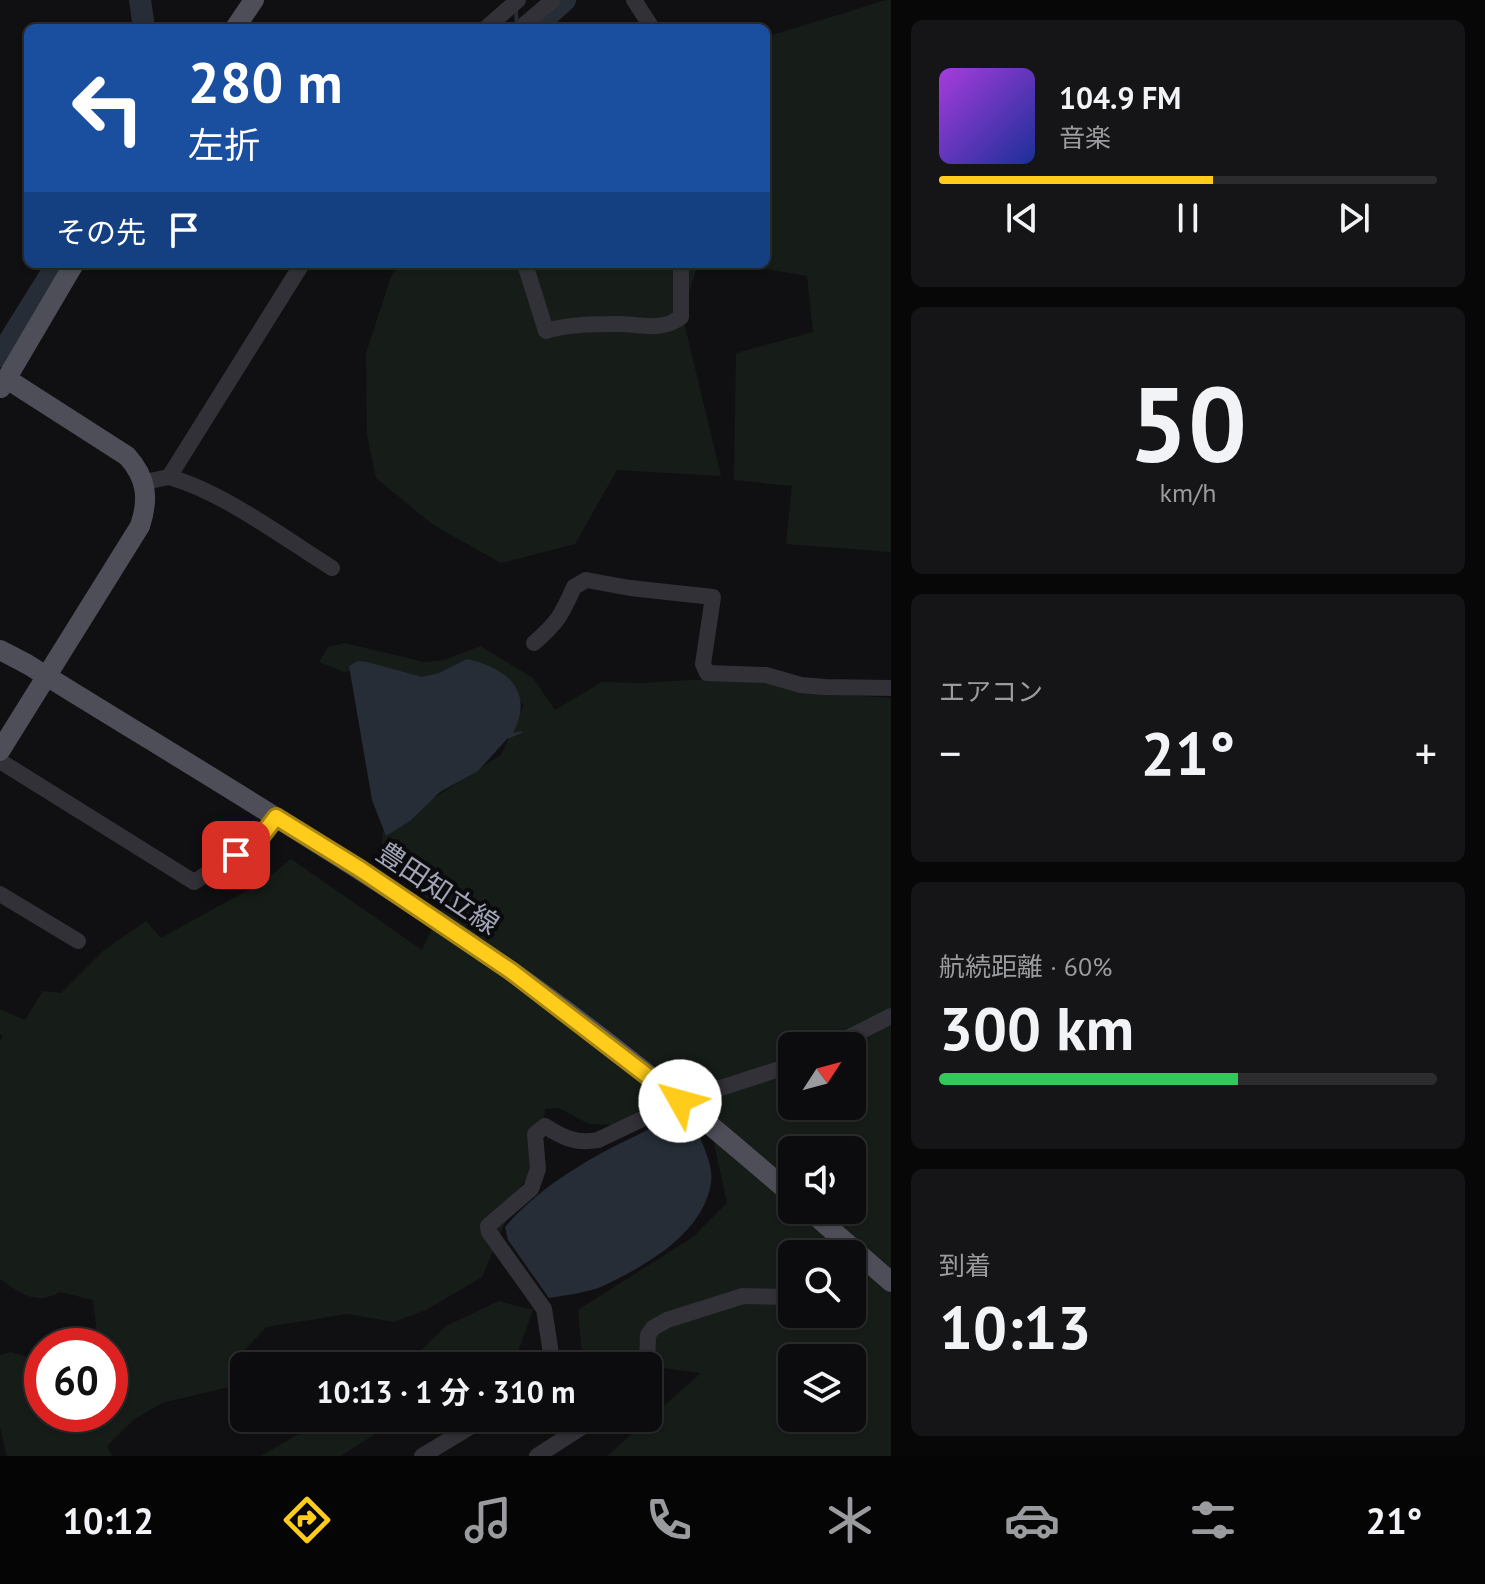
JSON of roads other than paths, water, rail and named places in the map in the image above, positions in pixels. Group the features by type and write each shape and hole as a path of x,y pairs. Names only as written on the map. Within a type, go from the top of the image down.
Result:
{"main road":[{"path":"238,24 254,0"},
{"path":"0,751 140,526 146,508 145,482 127,456 4,384 72,268"},
{"name":"豊田知立線","path":"0,653 27,664 360,869 511,971 680,1101 778,1183"},
{"path":"825,1224 891,1282"}],"street":[{"path":"519,0 523,24"},
{"path":"491,24 519,0"},
{"path":"525,24 553,0"},
{"path":"634,0 649,24"},
{"path":"169,477 300,268"},
{"path":"526,268 546,331 593,325 640,327 671,324 681,317 681,268"},
{"path":"145,482 169,477 198,487 332,568"},
{"path":"534,643 554,626 566,610 574,587 586,580 713,597 703,664 707,673 766,675 801,685 825,687 891,688"},
{"path":"0,761 194,882 257,842 276,817"},
{"path":"0,894 78,941"},
{"path":"860,1032 891,1016"},
{"path":"551,1352 544,1309 489,1232 488,1226 531,1189 538,1169 535,1134 545,1126 572,1141 584,1143 598,1140 680,1101 778,1070"},
{"path":"647,1352 648,1335 667,1320 743,1296 778,1297"},
{"path":"422,1456 462,1432"},
{"path":"537,1456 570,1432"}],"waterway":[{"path":"140,0 143,24"},
{"path":"538,24 565,0"},
{"path":"516,10 517,24"},
{"path":"0,356 55,268"}]}
